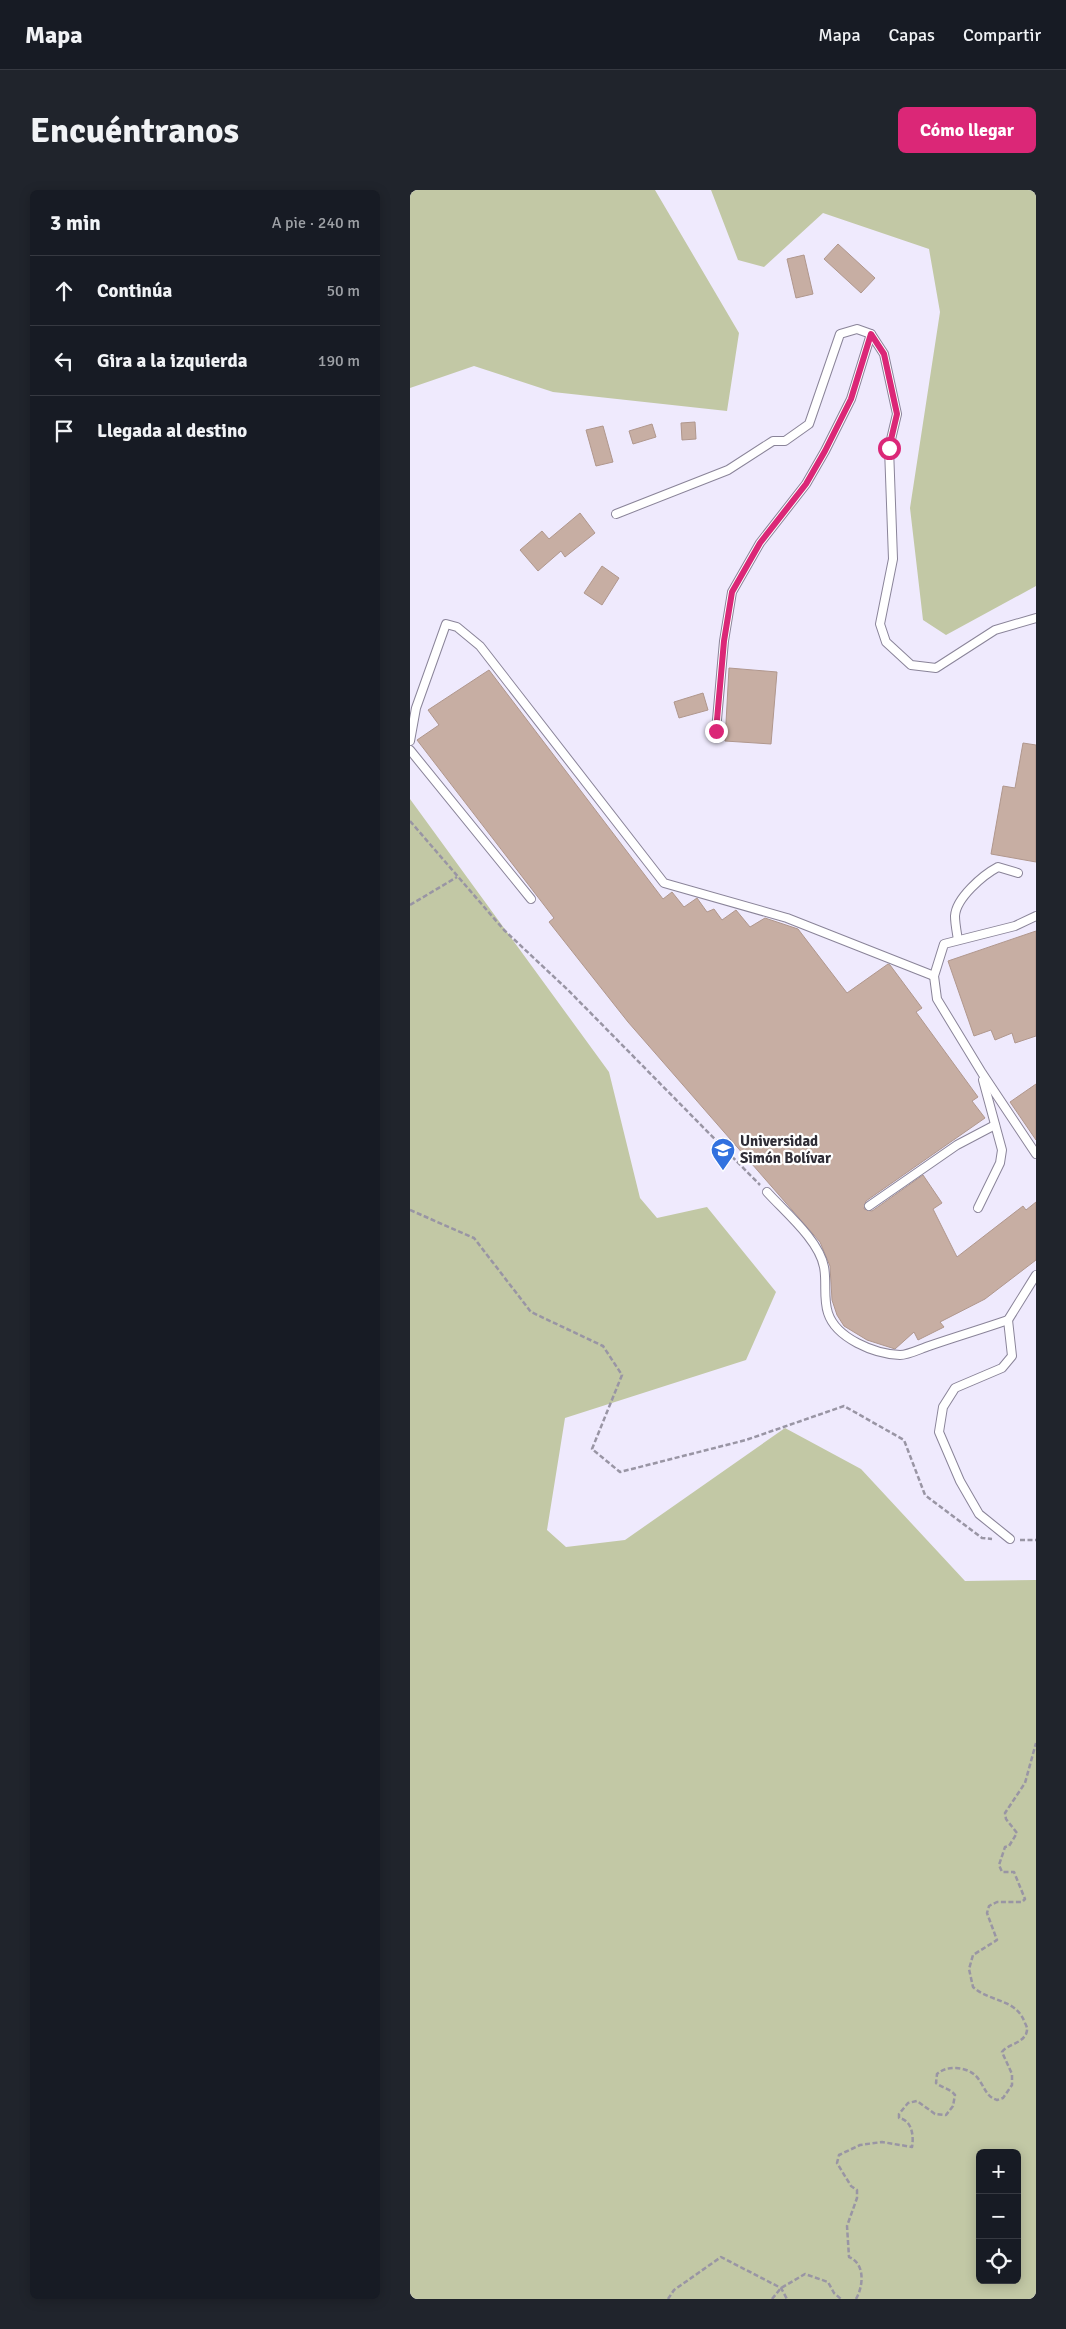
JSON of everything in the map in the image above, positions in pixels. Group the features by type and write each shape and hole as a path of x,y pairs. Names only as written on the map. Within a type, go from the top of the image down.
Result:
{"lane":[{"path":"616,514 728,470 773,441 785,442 797,434 809,424 840,334 856,329 871,334 884,354 897,414 889,448 893,558 880,624 886,642 911,665 936,668 995,630 1036,618"},
{"path":"716,731 724,641 732,592 760,543 806,484 825,451 851,399 871,334"},
{"path":"410,741 416,708 446,624 458,627 480,646 664,883 787,918 934,976"},
{"path":"410,750 530,899"},
{"path":"958,940 955,915 966,894 980,877 998,867 1018,873"},
{"path":"1036,916 1015,926 944,944 934,976 937,999 982,1073 1036,1154"},
{"path":"978,1208 1000,1163 1002,1150 982,1073"},
{"path":"869,1206 957,1145 995,1125"},
{"path":"767,1192 810,1238 824,1266 824,1292 830,1318 839,1332 857,1342 880,1351 901,1355 1008,1320 1036,1275"},
{"path":"1008,1320 1012,1334 1012,1356 1002,1368 955,1388 943,1407 939,1432 960,1482 979,1514 1010,1540"}],"path":[{"path":"410,820 504,930 568,990 767,1192"},
{"path":"410,904 457,877"},
{"path":"410,1210 474,1238 531,1312 604,1346 622,1376 592,1449 620,1472 746,1440 844,1406 904,1440 925,1495 982,1538 1036,1540"},
{"path":"856,2299 862,2289 863,2281 854,2259 849,2257 847,2231 857,2198 856,2190 851,2186 837,2162 839,2155 860,2146 882,2142 912,2147 911,2128 908,2122 899,2118 899,2114 908,2103 916,2102 935,2114 946,2115 950,2111 956,2095 936,2083 937,2074 944,2069 963,2069 972,2072 994,2099 1001,2100 1011,2089 1013,2080 1002,2052 1026,2035 1026,2024 1022,2014 1013,2004 986,1997 973,1987 969,1968 974,1954 997,1940 987,1913 989,1906 997,1902 1022,1902 1025,1899 1014,1872 1002,1872 999,1865 1005,1848 1009,1846 1017,1833 1006,1819 1006,1808 1025,1783 1036,1743"},
{"path":"668,2299 674,2290 721,2257 781,2288 787,2299"},
{"path":"772,2299 781,2288 795,2278 805,2274 811,2274 828,2282 834,2293 841,2299"}],"green space":[{"path":"410,190 655,190 739,333 727,411 553,392 474,366 410,388"},
{"path":"711,190 1036,190 1036,586 946,635 923,620 910,508 940,312 929,249 823,213 764,267 738,260"},
{"path":"410,799 609,1072 640,1198 657,1218 707,1207 776,1292 746,1360 565,1418 547,1530 566,1547 625,1540 785,1428 861,1469 965,1581 1036,1580 1036,2299 410,2299"}],"building":[{"path":"838,244 875,278 861,293 824,259"},
{"path":"804,255 813,294 796,298 787,259"},
{"path":"695,422 696,439 682,440 681,423"},
{"path":"652,424 656,437 633,444 629,431"},
{"path":"603,426 613,462 596,466 586,430"},
{"path":"580,513 595,533 565,557 561,551 538,571 520,550 542,531 549,539"},
{"path":"602,566 619,578 602,605 584,593"},
{"path":"729,668 777,672 771,744 725,741"},
{"path":"489,670 663,899 672,892 684,907 697,898 707,912 714,909 722,920 736,910 750,927 765,918 798,929 847,993 888,964 890,965 922,1008 916,1012 978,1097 972,1101 985,1118 866,1201 864,1209 872,1211 923,1175 942,1203 933,1209 957,1257 1023,1206 1026,1210 1036,1202 1036,1260 985,1299 940,1322 944,1327 918,1340 914,1332 895,1349 867,1340 844,1326 837,1315 832,1300 830,1266 820,1242 628,1022 549,922 554,918 417,740 439,725 428,710"},
{"path":"703,693 708,710 679,718 674,702"},
{"path":"1023,743 1036,745 1036,862 991,854 1003,786 1015,788"},
{"path":"1036,931 1036,1036 1015,1043 1012,1033 995,1040 991,1030 974,1036 948,961"},
{"path":"1036,1084 1036,1140 1010,1102"}],"place":[{"name":"Universidad Simón Bolívar","path":"723,1171"}],"route":[{"path":"716,731 724,641 732,592 760,543 806,484 825,451 851,399 871,334 884,354 897,414 889,448"}]}
